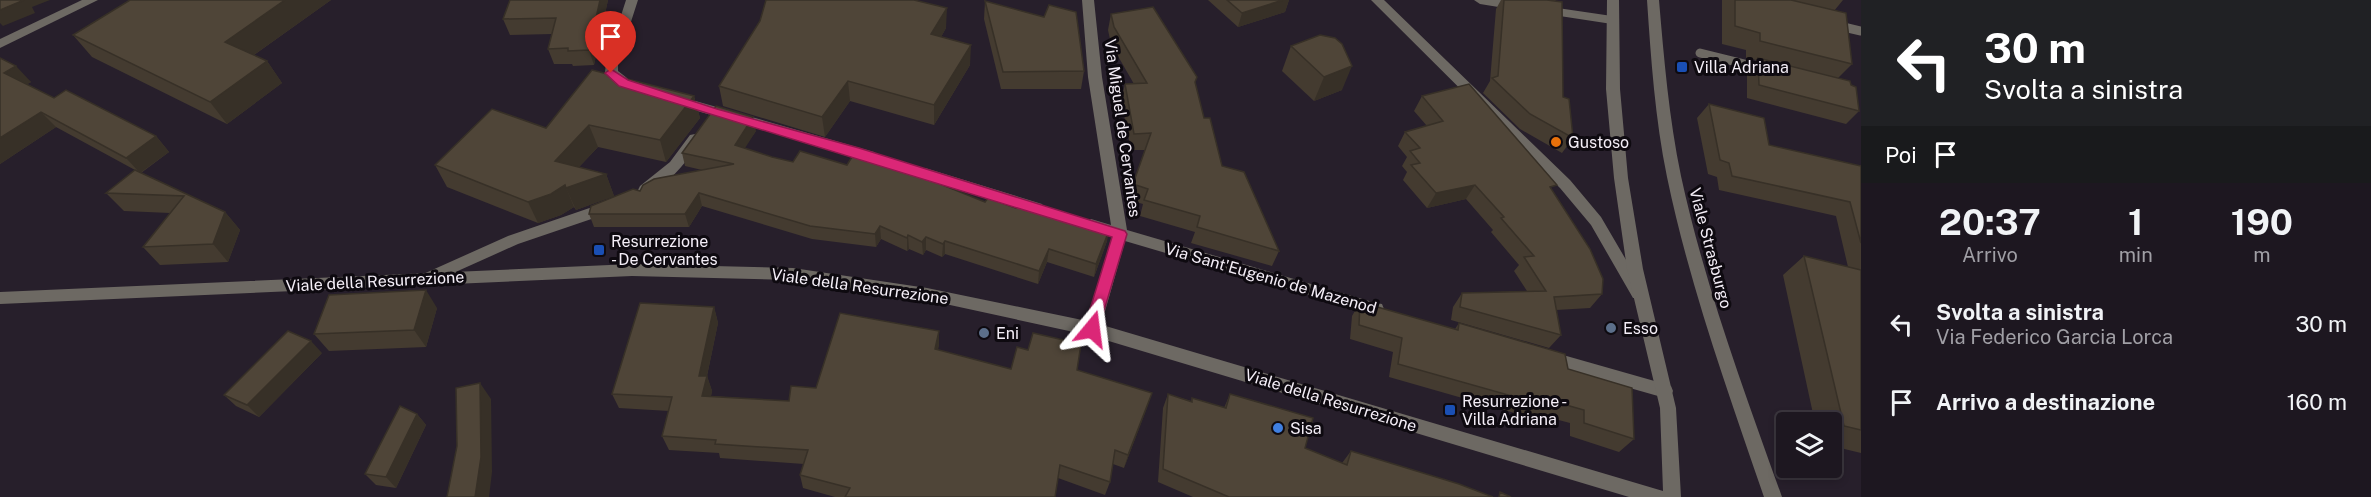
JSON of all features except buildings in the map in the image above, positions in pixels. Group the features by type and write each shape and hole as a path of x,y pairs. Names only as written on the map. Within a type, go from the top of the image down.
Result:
{"street":[{"path":"0,44 92,0"},
{"path":"632,0 612,62 611,73 623,83 646,90"},
{"name":"Via Miguel de Cervantes","path":"1088,0 1095,77 1120,234 1092,329"},
{"path":"1377,0 1565,184 1608,241 1644,306"},
{"path":"1480,0 1612,20"},
{"path":"1613,0 1613,89 1621,178 1644,306 1665,391 1672,497"},
{"name":"Viale Strasburgo","path":"1653,0 1662,105 1674,174 1712,322 1773,497"},
{"path":"669,98 708,121 893,163"},
{"path":"426,279 513,240 650,188 675,166 708,121"},
{"path":"916,170 1052,213"},
{"name":"Via Sant'Eugenio de Mazenod","path":"1074,220 1389,312"},
{"name":"Viale della Resurrezione","path":"0,298 632,270 793,274 927,294 1092,329 1657,497"},
{"path":"1536,354 1665,391"},
{"path":"1765,475 1781,497"}],"lane":[{"path":"1827,22 1861,31"},
{"path":"1700,53 1781,74"}],"place":[{"name":"Villa Adriana","path":"1682,67"},
{"name":"Gustoso","path":"1556,142"},
{"name":"Resurrezione - De Cervantes","path":"599,250"},
{"name":"Esso","path":"1611,328"},
{"name":"Eni","path":"984,333"},
{"name":"Resurrezione - Villa Adriana","path":"1450,410"},
{"name":"Sisa","path":"1278,428"}],"route":[{"path":"611,73 623,83 714,112 859,153 1120,234 1092,329"}]}
